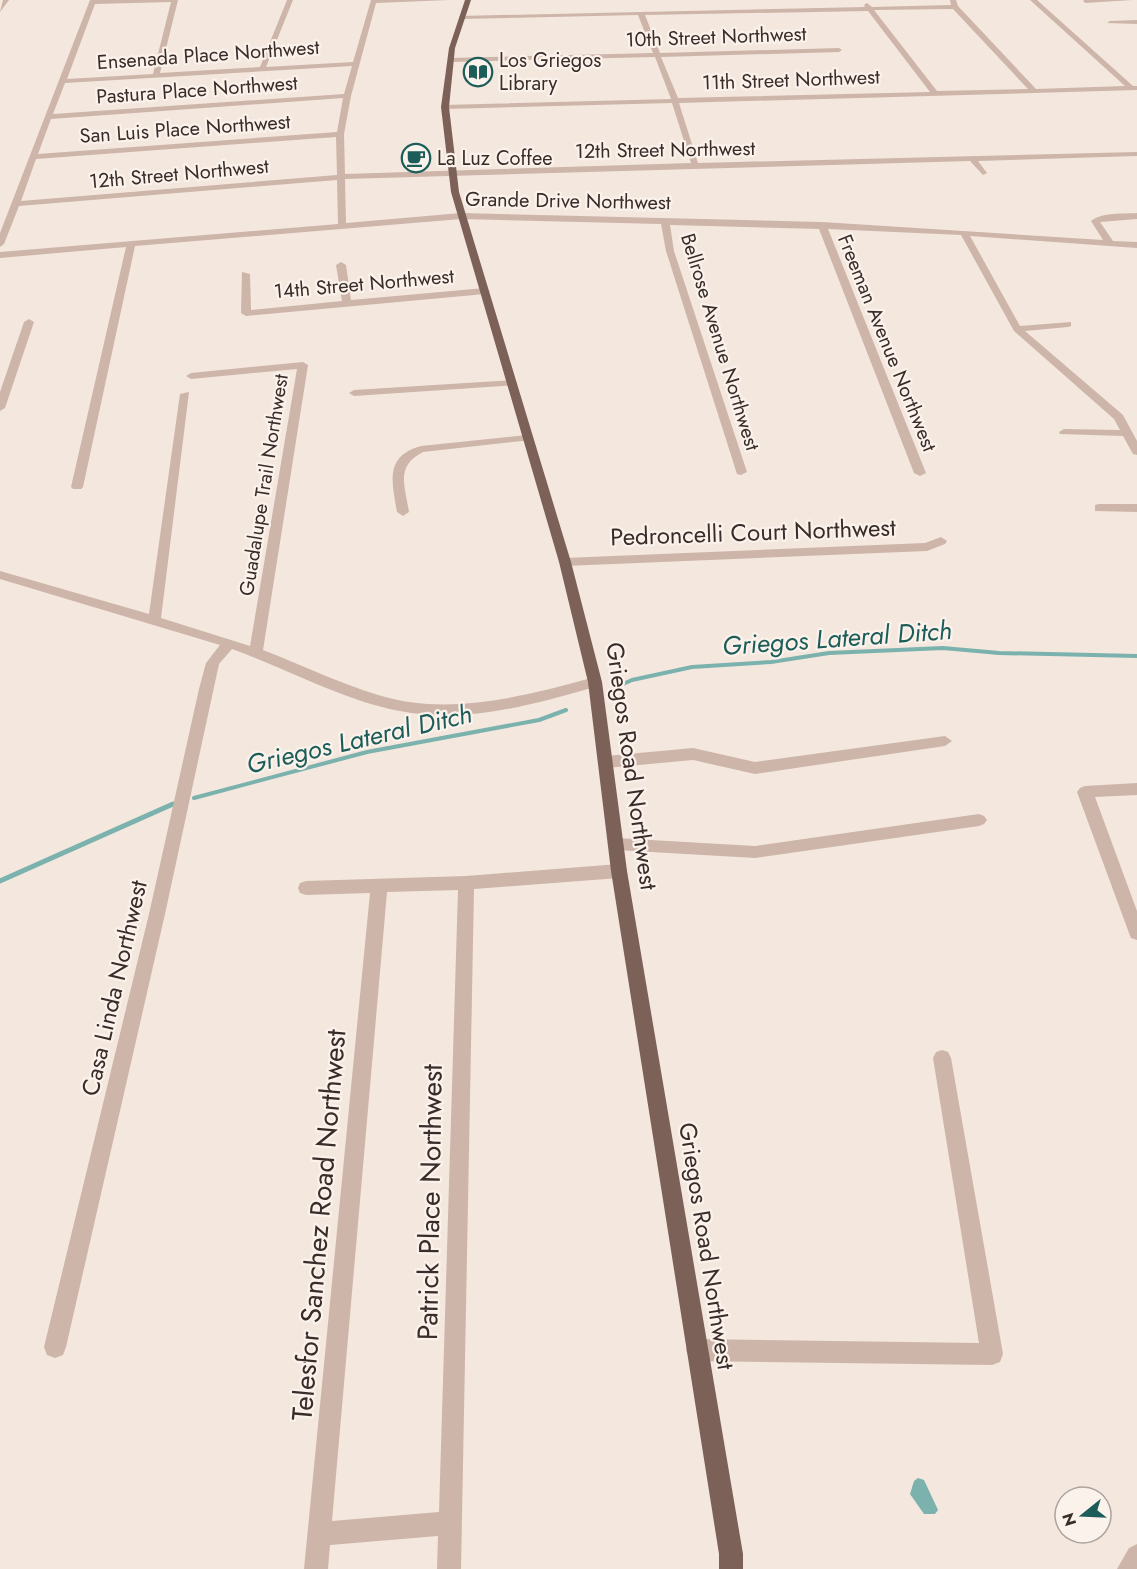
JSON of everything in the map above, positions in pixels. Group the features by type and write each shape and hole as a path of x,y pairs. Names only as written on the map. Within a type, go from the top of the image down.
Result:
{"main road":[{"name":"Griegos Road Northwest","path":"468,0 461,17 450,60 445,107 452,172 461,216 566,562 595,682 619,871 733,1564"}],"street":[{"path":"0,9 6,0"},
{"path":"0,244 93,1 174,0 156,74"},
{"path":"263,67 290,0"},
{"path":"342,226 340,134 347,96 374,0 446,0"},
{"path":"735,0 742,12"},
{"path":"865,0 935,93"},
{"path":"1033,0 1134,88"},
{"path":"1085,1 1129,0"},
{"path":"461,17 871,10 954,4 1032,90"},
{"path":"641,14 675,100 695,165"},
{"path":"1110,23 1137,22"},
{"name":"10th Street Northwest","path":"450,60 839,50"},
{"name":"Ensenada Place Northwest","path":"62,81 263,67 356,64"},
{"name":"11th Street Northwest","path":"445,107 1134,88"},
{"name":"Pastura Place Northwest","path":"48,117 347,96"},
{"name":"San Luis Place Northwest","path":"33,158 340,134"},
{"name":"12th Street Northwest","path":"16,204 342,177 452,172 1137,154"},
{"path":"972,158 983,173"},
{"name":"Grande Drive Northwest","path":"0,255 130,246 461,216 1017,232 1137,245"},
{"path":"1110,243 1095,220 1137,216"},
{"name":"Bellrose Avenue Northwest","path":"665,221 670,251 741,472"},
{"name":"Freeman Avenue Northwest","path":"822,225 920,473"},
{"path":"964,232 1017,329 1119,417 1137,452"},
{"path":"77,487 130,246"},
{"path":"341,265 347,303"},
{"name":"14th Street Northwest","path":"245,273 246,313 485,291"},
{"path":"0,408 29,322"},
{"path":"1017,329 1068,324"},
{"name":"Guadalupe Trail Northwest","path":"191,376 303,365 256,652"},
{"path":"354,393 512,383"},
{"path":"154,622 185,394"},
{"path":"1064,432 1126,433"},
{"path":"403,512 398,472 400,462 407,454 421,449 527,438"},
{"path":"1099,508 1137,508"},
{"name":"Pedroncelli Court Northwest","path":"566,562 927,547 941,541"},
{"path":"0,575 256,652 375,700 420,708 465,709 512,704 595,682"},
{"name":"Casa Linda Northwest","path":"55,1347 157,914 206,689 213,663 229,644"},
{"path":"606,762 693,754 754,768 945,741"},
{"path":"1137,789 1085,792 1137,933"},
{"path":"616,844 755,852 979,820"},
{"path":"306,888 466,883 619,871"},
{"name":"Patrick Place Northwest","path":"449,1569 466,883"},
{"name":"Telesfor Sanchez Road Northwest","path":"316,1569 379,886"},
{"path":"697,1350 992,1354 942,1058"},
{"path":"320,1534 450,1523"},
{"path":"1129,1569 1137,1556"}],"water":[{"path":"918,1478 924,1480 938,1510 935,1514 924,1514 910,1494 914,1481"}],"waterway":[{"name":"Griegos Lateral Ditch","path":"614,688 632,680 692,667 771,662 829,653 943,648 999,653 1137,656"},
{"name":"Griegos Lateral Ditch","path":"194,798 367,752 539,720 566,710"},
{"name":"Griegos Lateral Ditch","path":"0,881 173,804"}],"place":[{"name":"Los Griegos Library","path":"478,72"},
{"name":"La Luz Coffee","path":"416,158"}]}
